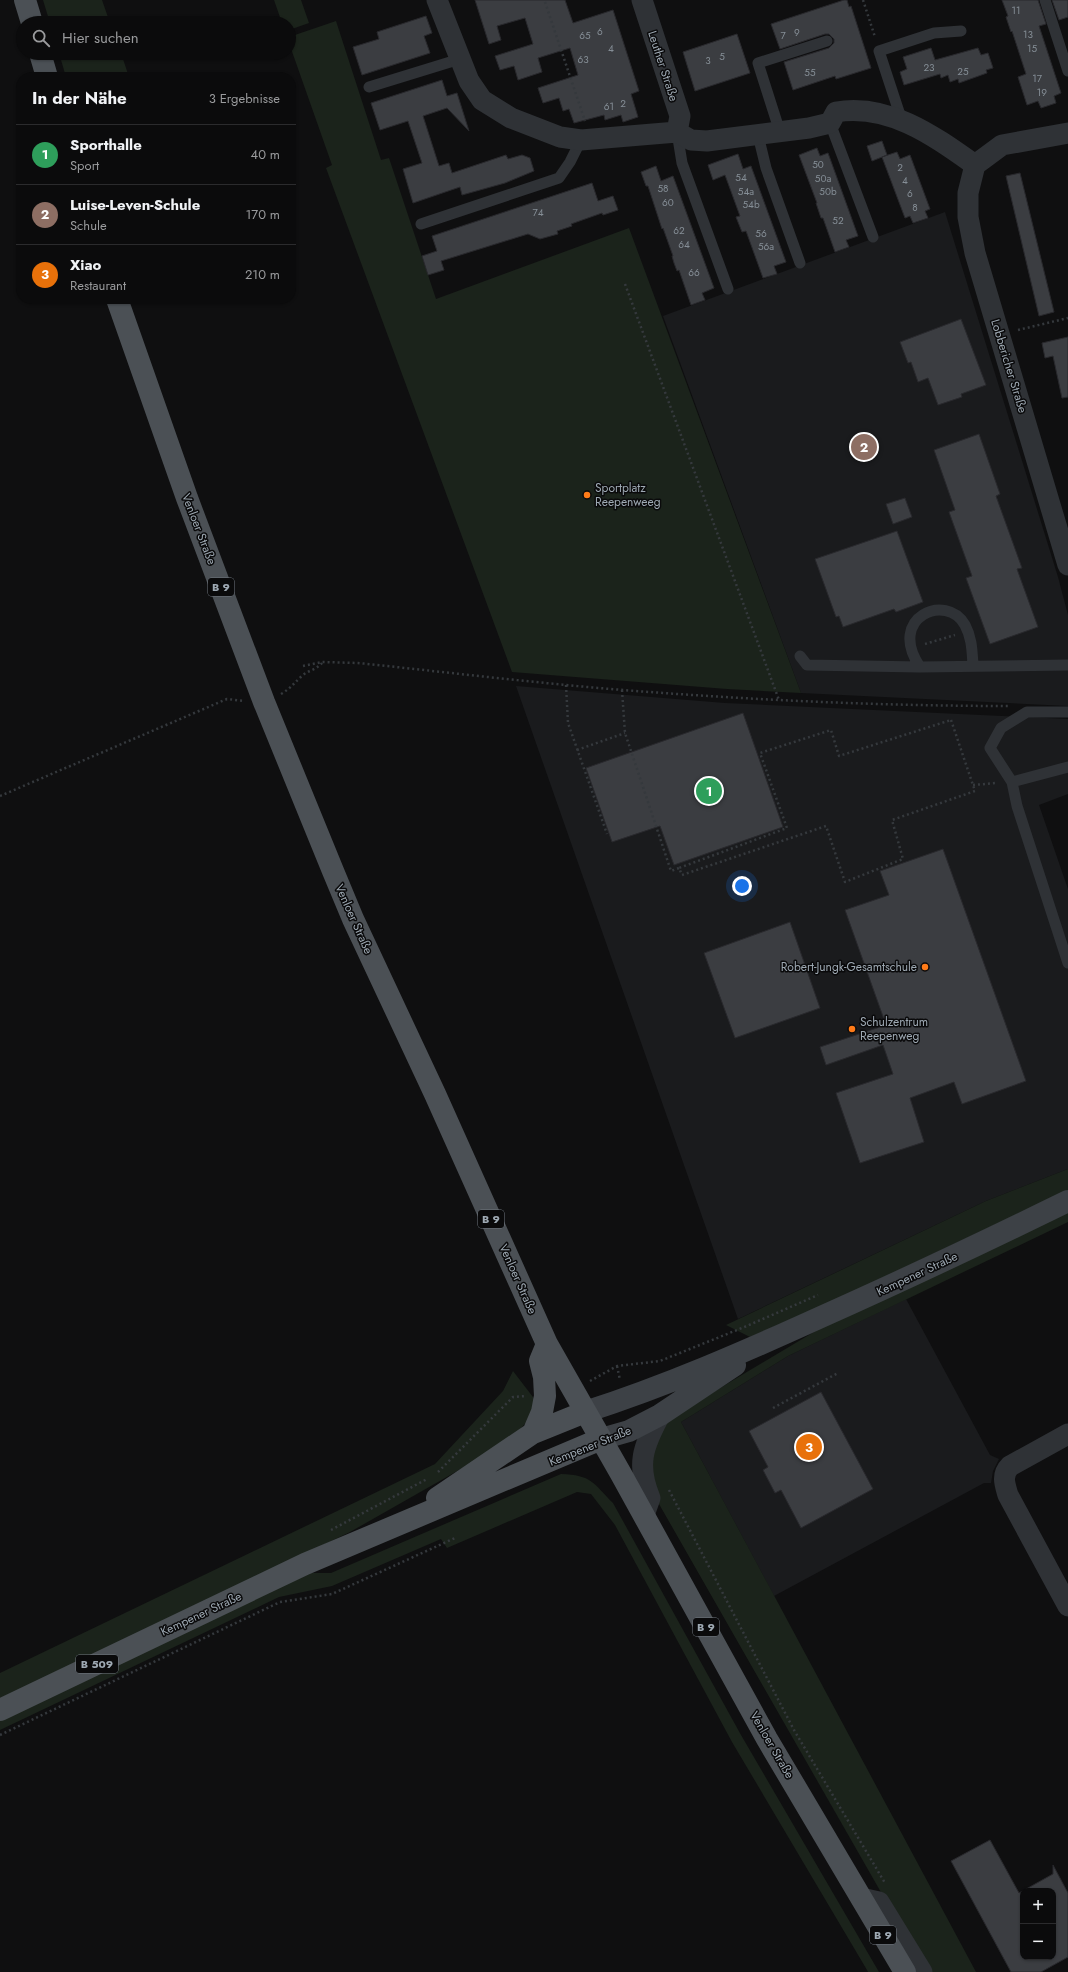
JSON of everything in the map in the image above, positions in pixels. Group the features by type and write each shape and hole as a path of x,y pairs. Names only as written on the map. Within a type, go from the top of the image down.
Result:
{"main road":[{"path":"25,0 30,16"},
{"path":"42,60 46,72"},
{"name":"Venloer Straße","path":"119,304 187,498 264,702 333,871 353,919 435,1094 547,1344 644,1515 767,1739 905,1972"},
{"path":"533,1433 542,1412 544,1377 540,1361 547,1344"},
{"name":"Kempener Straße","path":"404,1523 451,1488 533,1433 585,1412"},
{"name":"Kempener Straße","path":"0,1710 305,1564 601,1439"}],"street":[{"path":"437,0 469,81 482,100 511,118 560,137 586,140 677,132 691,140 707,141 809,128 830,123 836,112 866,110 902,120 935,136 975,165 1002,145 1068,133"},
{"name":"Leuther Straße","path":"642,0 680,116 677,132"},
{"name":"Lobbericher Straße","path":"975,165 968,193 968,217 974,253 1000,334 1068,565"},
{"name":"Kempener Straße","path":"585,1412 624,1399 763,1344 942,1263 1068,1201"},
{"name":"Kempener Straße","path":"601,1439 629,1432 660,1415 746,1358 763,1344"},
{"path":"644,1515 650,1498 642,1475 642,1454 649,1434 660,1415"},
{"path":"1068,1434 1010,1466 1005,1471 1004,1483 1008,1495 1068,1606"},
{"path":"862,1898 879,1902 922,1972"}],"lane":[{"path":"1045,0 1063,41 1068,71"},
{"path":"902,120 879,51 934,33 962,31"},
{"path":"780,132 758,62 827,41"},
{"path":"369,87 460,59"},
{"path":"830,123 872,237"},
{"path":"677,132 682,163 728,289"},
{"path":"758,135 766,168 800,263"},
{"path":"421,224 559,178 586,140"},
{"path":"920,666 912,655 909,641 912,624 924,613 939,610 952,613 965,624 971,641 972,665"},
{"path":"800,656 807,665 1068,665"},
{"path":"1068,712 1027,712 1001,728 990,748 1012,782 1017,806 1068,963"},
{"path":"1012,782 1068,767"}],"path":[{"path":"863,0 879,51"},
{"path":"545,2 586,140"},
{"path":"625,284 779,700"},
{"path":"1000,334 1068,318"},
{"path":"911,647 968,632"},
{"path":"303,666 322,662 358,663 622,690 779,700 929,706 1014,706"},
{"path":"566,685 568,723 607,834"},
{"path":"622,690 625,733 670,871 787,828 760,753 831,730 839,756 951,720 975,791 892,820 903,859 845,882 826,826 682,875 679,868"},
{"path":"0,796 227,700"},
{"path":"577,750 625,733"},
{"path":"973,785 1012,782"},
{"path":"773,1408 838,1373"},
{"path":"668,1488 794,1730 888,1887"},
{"path":"0,1735 280,1602 332,1594 455,1538"}],"shaded area":[{"path":"43,0 102,0 108,16 48,16"},
{"path":"274,0 301,0 309,23 296,28 296,16 280,16"},
{"name":"Sportplatz Reepenweeg","path":"336,21 381,160 389,158 436,299 629,228 801,693 727,689 512,672 326,168 332,165 295,60 296,35"},
{"path":"61,60 123,60 127,72 65,72"},
{"path":"945,212 1058,577 1068,615 1068,706 801,693 663,316"},
{"name":"Schulzentrum Reepenweg","path":"516,686 725,703 1068,719 1068,794 1039,805 1068,889 1068,1169 986,1201 738,1319"},
{"path":"1068,1169 1068,1190 844,1296 750,1337 726,1325 986,1201"},
{"path":"1068,1210 1068,1222 788,1356 681,1422 976,1972 931,1972 910,1943 655,1497 649,1459 658,1432 675,1415 819,1329"},
{"path":"906,1299 990,1455 999,1459 993,1471 991,1483 984,1483 774,1596 681,1422 788,1356"},
{"path":"513,1371 536,1401 529,1419 510,1441 350,1532 0,1701 0,1673 435,1464 503,1391"},
{"path":"561,1474 586,1478 596,1485 613,1503 741,1735 879,1972 868,1972 732,1742 615,1525 591,1494 577,1492 447,1548 441,1539 332,1586 279,1597 0,1730 0,1718 305,1573 331,1573"}],"building":[{"path":"475,0 565,0 573,23 613,10 639,91 631,94 638,117 623,122 621,115 605,120 604,115 574,123 569,109 563,111 559,98 543,103 538,88 578,75 570,48 538,58 542,72 518,80 514,66 500,70 495,56 533,44 525,18 497,26 501,40 489,44"},
{"path":"847,0 849,7 851,6 871,68 836,79 835,76 793,90 784,62 829,48 834,43 834,39 829,34 825,34 780,49 771,24"},
{"path":"1002,0 1038,0 1046,24 1039,26 1061,93 1054,96 1056,103 1041,108 1038,101 1027,105 1018,77 1026,74 1006,17 1008,16"},
{"path":"1052,0 1068,0 1068,17 1059,20"},
{"path":"426,16 432,33 424,36 430,53 362,75 353,47 379,39 377,32"},
{"path":"737,34 750,73 695,91 683,52"},
{"path":"931,48 935,60 978,48 981,55 988,53 993,68 986,70 987,73 959,83 958,79 950,82 948,75 941,78 940,74 904,85 900,72 907,69 903,57"},
{"path":"442,80 447,96 457,93 469,131 447,108 423,116 439,166 449,163 452,173 506,155 508,159 522,155 530,158 534,171 505,183 462,195 460,187 413,203 403,169 422,163 408,121 380,130 371,103"},
{"path":"882,141 887,155 872,161 867,146"},
{"path":"817,148 820,156 828,153 858,236 846,240 849,247 835,252 823,218 821,218 799,155"},
{"path":"897,152 900,159 910,155 930,209 925,211 928,218 913,223 910,216 905,218 882,157"},
{"path":"738,154 743,169 751,166 786,262 774,266 777,274 763,278 746,231 742,232 736,217 740,216 725,175 713,180 708,165"},
{"path":"656,166 661,181 673,176 714,288 702,293 705,300 691,305 679,270 677,271 674,263 673,256 663,228 662,229 648,186 646,186 641,172"},
{"path":"1020,173 1054,312 1039,316 1006,176"},
{"path":"592,183 598,201 613,196 618,210 603,215 602,213 571,224 572,226 557,231 558,234 540,239 528,234 441,261 444,270 428,275 422,256 437,251 432,236"},
{"path":"961,319 986,385 961,394 962,397 938,405 928,378 918,382 911,362 908,363 900,342"},
{"path":"1068,337 1068,397 1062,398 1053,356 1045,358 1042,343"},
{"path":"979,434 1000,494 996,496 1022,568 1017,569 1038,627 990,644 966,578 972,576 949,512 955,510 934,450"},
{"path":"905,498 912,517 893,524 886,504"},
{"path":"897,531 923,602 896,612 894,609 843,627 839,616 836,617 815,559"},
{"path":"743,713 783,827 674,865 660,826 612,842 586,768"},
{"name":"Robert-Jungk-Gesamtschule","path":"943,849 1026,1081 962,1104 954,1082 910,1098 924,1142 860,1163 836,1093 893,1074 883,1045 826,1065 820,1047 886,1025 845,910 889,895 880,871"},
{"path":"790,922 820,1008 735,1038 704,953"},
{"path":"821,1392 873,1489 801,1528 781,1490 775,1493 763,1470 768,1467 749,1431"},
{"path":"990,1840 1020,1892 1020,1960 1056,1960 1056,1888 1028,1888 1053,1874 1053,1865 1068,1893 1068,1957 1041,1972 1011,1972 951,1861"}],"place":[{"name":"Luise-Leven-Schule","path":"864,447"},
{"name":"Sportplatz Reepenweeg","path":"587,495"},
{"name":"Sporthalle","path":"709,791"},
{"name":"Robert-Jungk-Gesamtschule","path":"925,967"},
{"name":"Schulzentrum Reepenweg","path":"852,1029"},
{"name":"Xiao","path":"809,1447"}]}
